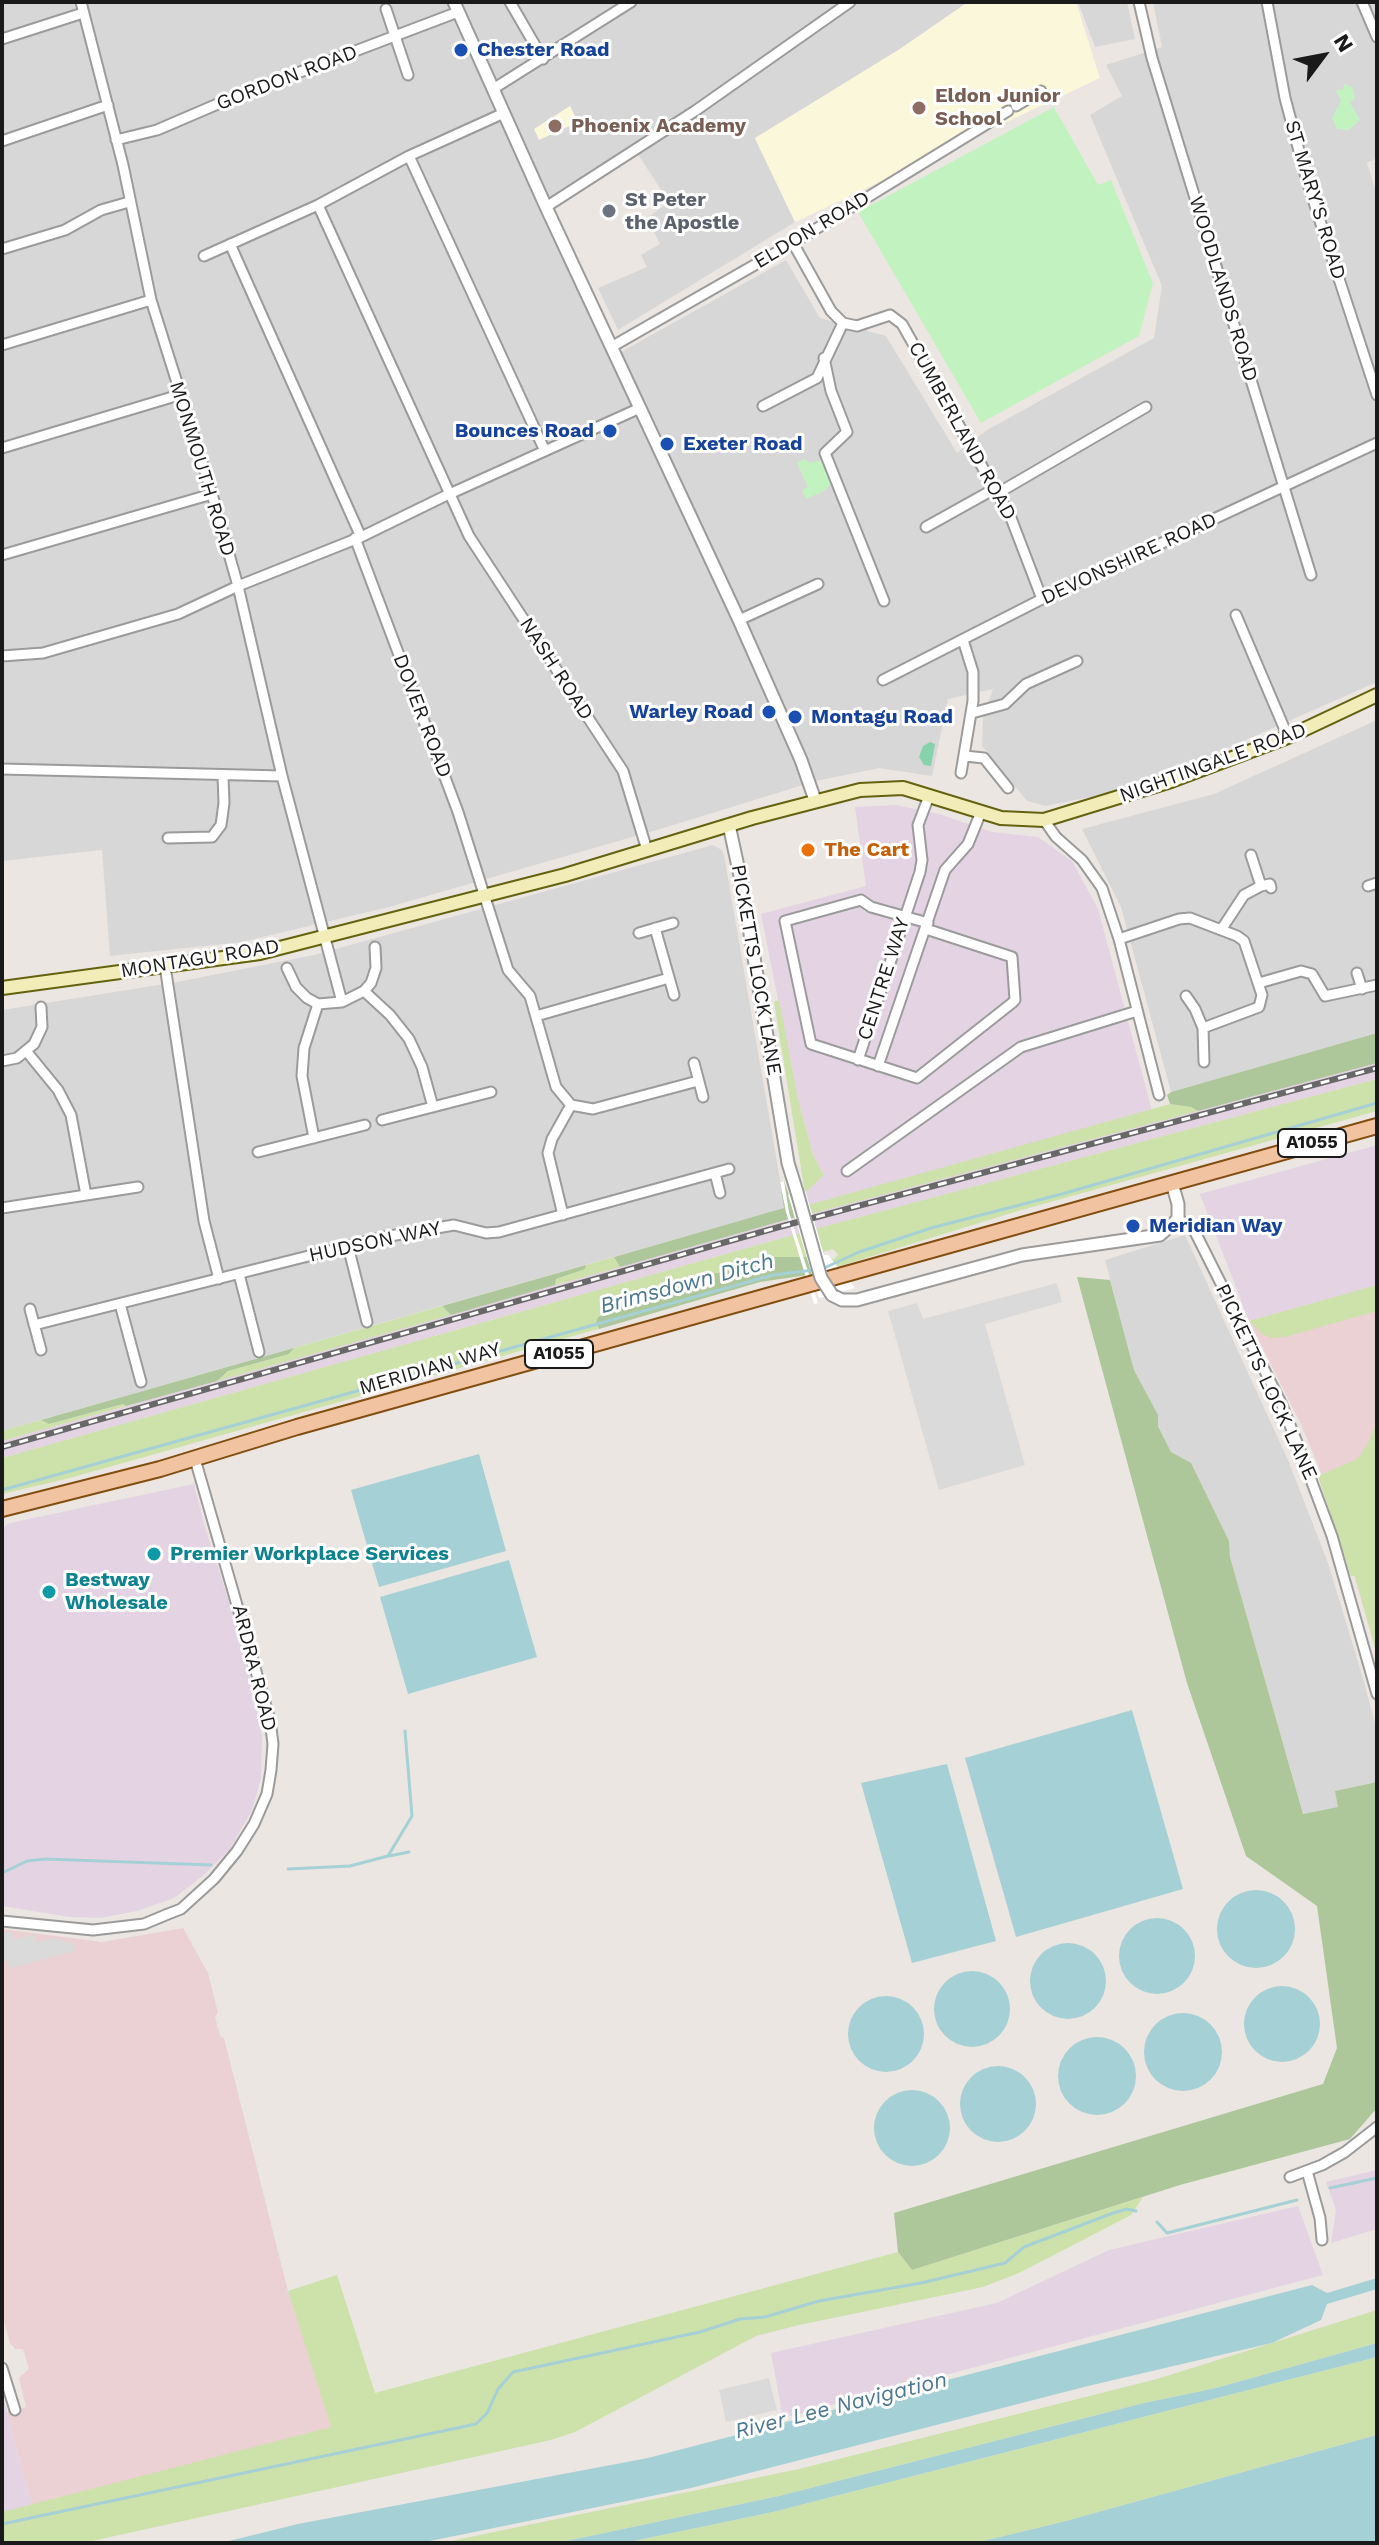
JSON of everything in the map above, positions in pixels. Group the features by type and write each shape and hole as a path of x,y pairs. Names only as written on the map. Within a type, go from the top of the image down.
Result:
{"main road":[{"name":"NIGHTINGALE ROAD","path":"1044,820 1157,786 1288,737 1377,695"},
{"name":"MONTAGU ROAD","path":"2,988 260,953 565,875 815,800 876,788 903,788 1001,818 1044,820"},
{"name":"MERIDIAN WAY","path":"2,1509 195,1459 297,1427 1377,1126"}],"street":[{"name":"MONMOUTH ROAD","path":"81,2 108,105 151,300 238,586 282,776 342,1002"},
{"path":"510,2 543,59"},
{"path":"493,89 631,2"},
{"path":"546,207 695,111 850,2"},
{"name":"WOODLANDS ROAD","path":"1139,2 1152,58 1311,575"},
{"name":"ST MARY'S ROAD","path":"1267,2 1285,98 1307,181 1377,395"},
{"path":"1362,2 1377,37"},
{"path":"456,7 739,620 801,760 815,800"},
{"name":"GORDON ROAD","path":"116,140 157,130 234,97 396,36 456,7"},
{"path":"386,9 408,75"},
{"path":"2,39 83,13"},
{"name":"ELDON ROAD","path":"613,346 793,243 1041,91"},
{"path":"2,141 108,105"},
{"path":"204,256 318,205 409,156 504,113"},
{"path":"409,156 545,451"},
{"path":"2,249 65,230 101,210 129,202"},
{"name":"NASH ROAD","path":"318,205 469,536 623,771 647,850"},
{"path":"763,406 817,378 843,323 831,311 793,243"},
{"name":"DOVER ROAD","path":"230,244 358,537 458,812 509,973 530,996 556,1087 571,1105"},
{"path":"2,345 151,300"},
{"name":"CUMBERLAND ROAD","path":"843,323 857,326 890,315 902,324 997,490 1042,599"},
{"path":"824,358 831,391 847,432 825,453 884,601"},
{"path":"2,448 179,395"},
{"path":"926,527 1146,407"},
{"path":"2,656 43,653 178,614 358,537 640,408"},
{"name":"DEVONSHIRE ROAD","path":"883,680 1042,599 1377,443"},
{"path":"2,555 212,494"},
{"path":"739,620 818,584"},
{"path":"1236,615 1288,737"},
{"path":"961,773 972,713 973,672 963,640"},
{"path":"972,713 1005,704 1026,684 1077,661"},
{"path":"965,756 984,758 1008,788"},
{"path":"2,769 282,776"},
{"path":"168,838 212,837 221,825 223,776"},
{"name":"CENTRE WAY","path":"929,796 918,825 922,860 920,872 858,1060 878,1066 945,870 968,844 981,812"},
{"path":"1044,820 1052,833 1082,860 1096,878 1119,939 1159,1095"},
{"name":"PICKETTS LOCK LANE","path":"729,825 742,885 788,1163 821,1278 832,1295 842,1300 857,1300 1022,1255 1160,1235 1178,1219 1193,1228 1281,1403 1298,1445 1332,1536 1377,1694"},
{"path":"1221,930 1244,895 1266,887 1251,855"},
{"path":"858,1060 811,1044 785,921 855,900 866,901 871,907 904,916 1012,957 1015,1000 917,1078 878,1066"},
{"path":"1119,939 1179,919 1199,921 1244,941 1262,995 1259,1007 1203,1028"},
{"path":"639,933 673,923"},
{"path":"655,928 674,995"},
{"path":"287,968 296,987 318,1004 342,1002 364,991 374,976 375,947"},
{"path":"165,966 204,1221 219,1279"},
{"path":"1259,983 1301,971 1312,974 1325,996 1377,985"},
{"path":"1357,973 1362,989"},
{"path":"536,1016 669,978"},
{"path":"364,991 390,1015 409,1039 422,1067 433,1107"},
{"path":"1186,996 1203,1028 1204,1062"},
{"path":"314,1138 302,1076 304,1048 318,1004"},
{"path":"3,1058 27,1052 38,1038 42,1027 41,1007"},
{"path":"847,1171 1021,1047 1137,1011"},
{"path":"27,1052 58,1090 71,1115 86,1195"},
{"path":"694,1063 703,1097"},
{"path":"563,1215 548,1153 552,1139 571,1105 593,1109 698,1081"},
{"path":"382,1120 491,1092"},
{"path":"258,1152 365,1125"},
{"name":"HUDSON WAY","path":"34,1325 384,1237 454,1225 492,1234 729,1169"},
{"path":"715,1173 720,1193"},
{"path":"1172,1183 1178,1204 1178,1219"},
{"path":"2,1208 138,1187"},
{"path":"348,1246 367,1322"},
{"path":"239,1274 259,1352"},
{"path":"120,1304 141,1382"},
{"path":"30,1309 41,1350"},
{"name":"ARDRA ROAD","path":"2,1921 93,1930 144,1924 181,1909 214,1879 237,1851 254,1824 267,1794 273,1744 270,1720 195,1459"},
{"path":"1290,2177 1345,2152 1377,2127"},
{"path":"1307,2171 1320,2218 1322,2240"},
{"path":"2,2368 15,2410"}],"shaded area":[{"path":"2,2 968,2 900,49 755,139 795,222 618,330 598,288 647,267 641,255 660,244 647,218 669,202 632,145 541,204 612,357 786,260 820,318 886,336 957,453 987,430 1154,338 1162,286 1090,115 1122,96 1106,65 1162,47 1153,2 1377,2 1377,158 1367,163 1377,195 1377,682 1139,787 1046,806 1027,801 982,746 983,718 993,689 948,699 932,776 879,768 816,781 389,907 242,942 110,956 102,850 2,861"},
{"name":"Eldon Junior School","path":"968,2 1076,2 1100,78 795,222 755,138 900,49"},
{"path":"1078,2 1127,2 1135,39 1095,47"},
{"name":"Phoenix Academy","path":"570,106 578,122 539,140 534,129"},
{"path":"1377,720 1377,1033 1171,1092 1121,907 1082,829 1214,794"},
{"path":"896,805 939,814 992,832 1038,837 1072,861 1098,909 1152,1111 808,1205 805,1193 824,1175 813,1155 798,1099 761,914 866,886 855,807"},
{"path":"713,845 724,855 785,1208 2,1431 2,1010 177,982 314,955"},
{"path":"1377,1063 1377,1079 782,1238 2,1458 2,1441 778,1222"},
{"path":"1377,1145 1377,1285 1249,1321 1200,1194"},
{"path":"1185,1235 1288,1460 1328,1563 1377,1730 1377,1782 1335,1791 1339,1807 1303,1814 1230,1557 1229,1541 1191,1464 1171,1452 1158,1425 1157,1414 1134,1370 1105,1260"},
{"path":"1057,1283 1062,1302 985,1324 1025,1465 939,1490 888,1311 917,1303 923,1319"},
{"path":"1377,1285 1377,1655 1322,1475 1300,1422 1249,1321"},
{"path":"194,1484 244,1649 262,1737 261,1778 252,1810 229,1850 174,1898 137,1911 100,1918 70,1917 2,1906 2,1528 10,1523"},
{"path":"183,1928 208,1973 218,2013 215,2016 217,2025 220,2036 224,2038 288,2291 332,2427 32,2506 7,2412 26,2407 19,2378 29,2369 23,2349 15,2349 10,2343 2,2314 2,1929 102,1942"},
{"path":"11,1932 14,1940 34,1934 37,1942 54,1938 73,1944 75,1951 11,1968 8,1960 2,1962 2,1933"},
{"path":"1377,2170 1377,2229 1331,2243 1336,2210 1326,2182"},
{"path":"1298,2206 1323,2275 783,2418 771,2353 997,2303 1109,2250"},
{"path":"769,2378 777,2410 726,2422 719,2390"},
{"path":"2,2393 32,2506 2,2512"}],"green space":[{"path":"1345,84 1352,87 1355,98 1350,103 1360,120 1349,130 1337,129 1332,118 1341,101 1336,90 1342,90"},
{"path":"1054,107 1098,185 1111,180 1153,283 1139,336 981,423 858,212"},
{"path":"805,459 810,463 822,460 834,481 824,491 806,499 802,490 808,487 797,463"},
{"path":"930,742 935,744 931,766 924,765 919,757 923,746"},
{"path":"779,1000 798,1099 813,1155 824,1175 805,1193 774,1002"},
{"path":"1377,1033 1377,1063 1198,1111 1170,1104 1167,1095 1171,1092"},
{"path":"1377,1079 1377,1111 1018,1211 814,1274 809,1267 838,1255 833,1249 823,1252 815,1229"},
{"path":"1170,1104 1198,1111 810,1214 808,1205"},
{"path":"784,1181 796,1217 620,1267 614,1257 784,1208 780,1182"},
{"path":"800,1233 807,1257 774,1257 762,1263 667,1284 598,1317 598,1329 70,1478 2,1494 2,1458"},
{"path":"614,1257 620,1267 555,1285 556,1279 584,1269 586,1265"},
{"path":"774,1257 807,1257 814,1274 760,1282 599,1329 596,1323 598,1317 667,1284 762,1263"},
{"path":"586,1265 585,1269 556,1279 555,1285 451,1315 442,1306"},
{"path":"1077,1277 1110,1280 1134,1370 1158,1415 1158,1426 1171,1452 1191,1463 1229,1541 1230,1557 1303,1814 1338,1807 1335,1791 1377,1782 1377,2108 1350,2139 1180,2185 912,2270 898,2252 894,2213 1323,2084 1337,2048 1317,1906 1246,1856 1187,1683"},
{"path":"1377,1285 1377,1311 1285,1337 1272,1338 1262,1334 1249,1321"},
{"path":"442,1306 451,1315 217,1381 228,1371 289,1354 294,1348"},
{"path":"294,1348 289,1354 228,1371 217,1381 49,1424 41,1420"},
{"path":"123,1404 126,1406 2,1441 2,1431 41,1420 49,1424"},
{"path":"1377,1422 1377,1655 1355,1576 1351,1576 1318,1476 1357,1459 1367,1446"},
{"path":"1143,2197 1131,2215 1019,2273 983,2287 756,2336 575,2432 551,2440 83,2543 2,2543 2,2512 331,2427 288,2291 337,2275 375,2393 898,2252 912,2270"},
{"path":"1377,2310 1377,2343 1216,2388 1144,2403 779,2496 557,2543 441,2543 799,2469 1157,2379"},
{"path":"1377,2357 1377,2435 1062,2522 975,2543 624,2543 773,2512"}],"water":[{"path":"479,1454 506,1551 379,1587 351,1490"},
{"path":"509,1560 537,1657 408,1694 380,1597"},
{"path":"1132,1710 1183,1889 1016,1937 965,1758"},
{"path":"947,1764 996,1941 912,1963 861,1783"},
{"path":"1256,1890 1271,1893 1283,1902 1292,1914 1295,1929 1292,1944 1283,1956 1271,1965 1256,1968 1241,1965 1229,1956 1220,1944 1217,1929 1220,1914 1229,1902 1241,1893"},
{"path":"1150,1918 1164,1918 1178,1924 1189,1935 1195,1956 1193,1971 1184,1983 1172,1992 1150,1994 1136,1988 1125,1977 1119,1963 1119,1949 1125,1935 1136,1924"},
{"path":"1076,1943 1089,1949 1100,1960 1106,1981 1104,1996 1089,2013 1076,2019 1060,2019 1047,2013 1032,1996 1030,1973 1036,1960 1053,1945"},
{"path":"965,1971 979,1971 993,1977 1004,1988 1010,2009 1007,2024 999,2036 979,2047 965,2047 951,2041 940,2030 934,2016 934,2002 940,1988 951,1977"},
{"path":"1275,1986 1289,1986 1303,1992 1314,2003 1320,2024 1317,2039 1309,2051 1289,2062 1275,2062 1261,2056 1250,2045 1244,2031 1244,2017 1250,2003 1261,1992"},
{"path":"894,1996 907,2002 918,2013 924,2034 922,2049 907,2066 894,2072 878,2072 865,2066 850,2049 848,2026 854,2013 871,1998"},
{"path":"1183,2013 1198,2016 1210,2025 1219,2037 1222,2052 1219,2067 1210,2079 1198,2088 1183,2091 1168,2088 1156,2079 1147,2067 1144,2052 1147,2037 1156,2025 1168,2016"},
{"path":"1097,2037 1112,2040 1129,2054 1136,2076 1133,2091 1119,2108 1097,2115 1082,2112 1065,2098 1058,2076 1061,2061 1075,2044"},
{"path":"998,2066 1012,2069 1025,2077 1033,2090 1036,2104 1033,2118 1025,2131 1012,2139 998,2142 984,2139 971,2131 963,2118 960,2104 963,2090 971,2077 984,2069"},
{"path":"905,2090 919,2090 933,2096 944,2107 950,2128 947,2143 939,2155 919,2166 905,2166 891,2160 880,2149 874,2135 874,2121 880,2107 891,2096"},
{"path":"1377,2278 1377,2289 1327,2304 1321,2320 1272,2343 1088,2386 691,2488 420,2543 221,2543 298,2524 648,2458 1312,2285 1327,2293"},
{"path":"1377,2343 1377,2357 773,2512 624,2543 557,2543 779,2496 1144,2403 1216,2388"},
{"path":"1377,2435 1377,2543 975,2543 1062,2522"}],"pier":[{"path":"784,1181 789,1212 818,1303 814,1304 786,1212 780,1182"},
{"path":"805,1190 824,1255 828,1255 855,1288 819,1298 788,1195"}],"waterway":[{"name":"Brimsdown Ditch","path":"822,1269 859,1252 931,1228 1062,1194 1377,1103"},
{"name":"Brimsdown Ditch","path":"2,1490 773,1275 814,1270"},
{"path":"288,1869 350,1866 388,1856 412,1816 405,1731"},
{"path":"389,1856 409,1852"},
{"path":"2,1873 27,1861 45,1859 211,1865"},
{"path":"1330,2188 1377,2178"},
{"path":"1157,2222 1167,2233 1297,2200"},
{"path":"2,2524 476,2424 487,2413 498,2389 513,2372 700,2332 740,2319 765,2317 819,2301 921,2283 1005,2263 1024,2247 1113,2213 1127,2209 1136,2211"}],"railway":[{"path":"2,1447 779,1227 1377,1068"}],"place":[{"name":"Chester Road","path":"461,50"},
{"name":"Eldon Junior School","path":"919,108"},
{"name":"Phoenix Academy","path":"555,126"},
{"name":"St Peter the Apostle","path":"609,211"},
{"name":"Bounces Road","path":"610,431"},
{"name":"Exeter Road","path":"667,444"},
{"name":"Warley Road","path":"769,712"},
{"name":"Montagu Road","path":"795,717"},
{"name":"The Cart","path":"808,850"},
{"name":"Meridian Way","path":"1133,1226"},
{"name":"Premier Workplace Services","path":"154,1554"},
{"name":"Bestway Wholesale","path":"49,1592"}],"water label":[{"name":"River Lee Navigation","path":"841,2406"}]}
